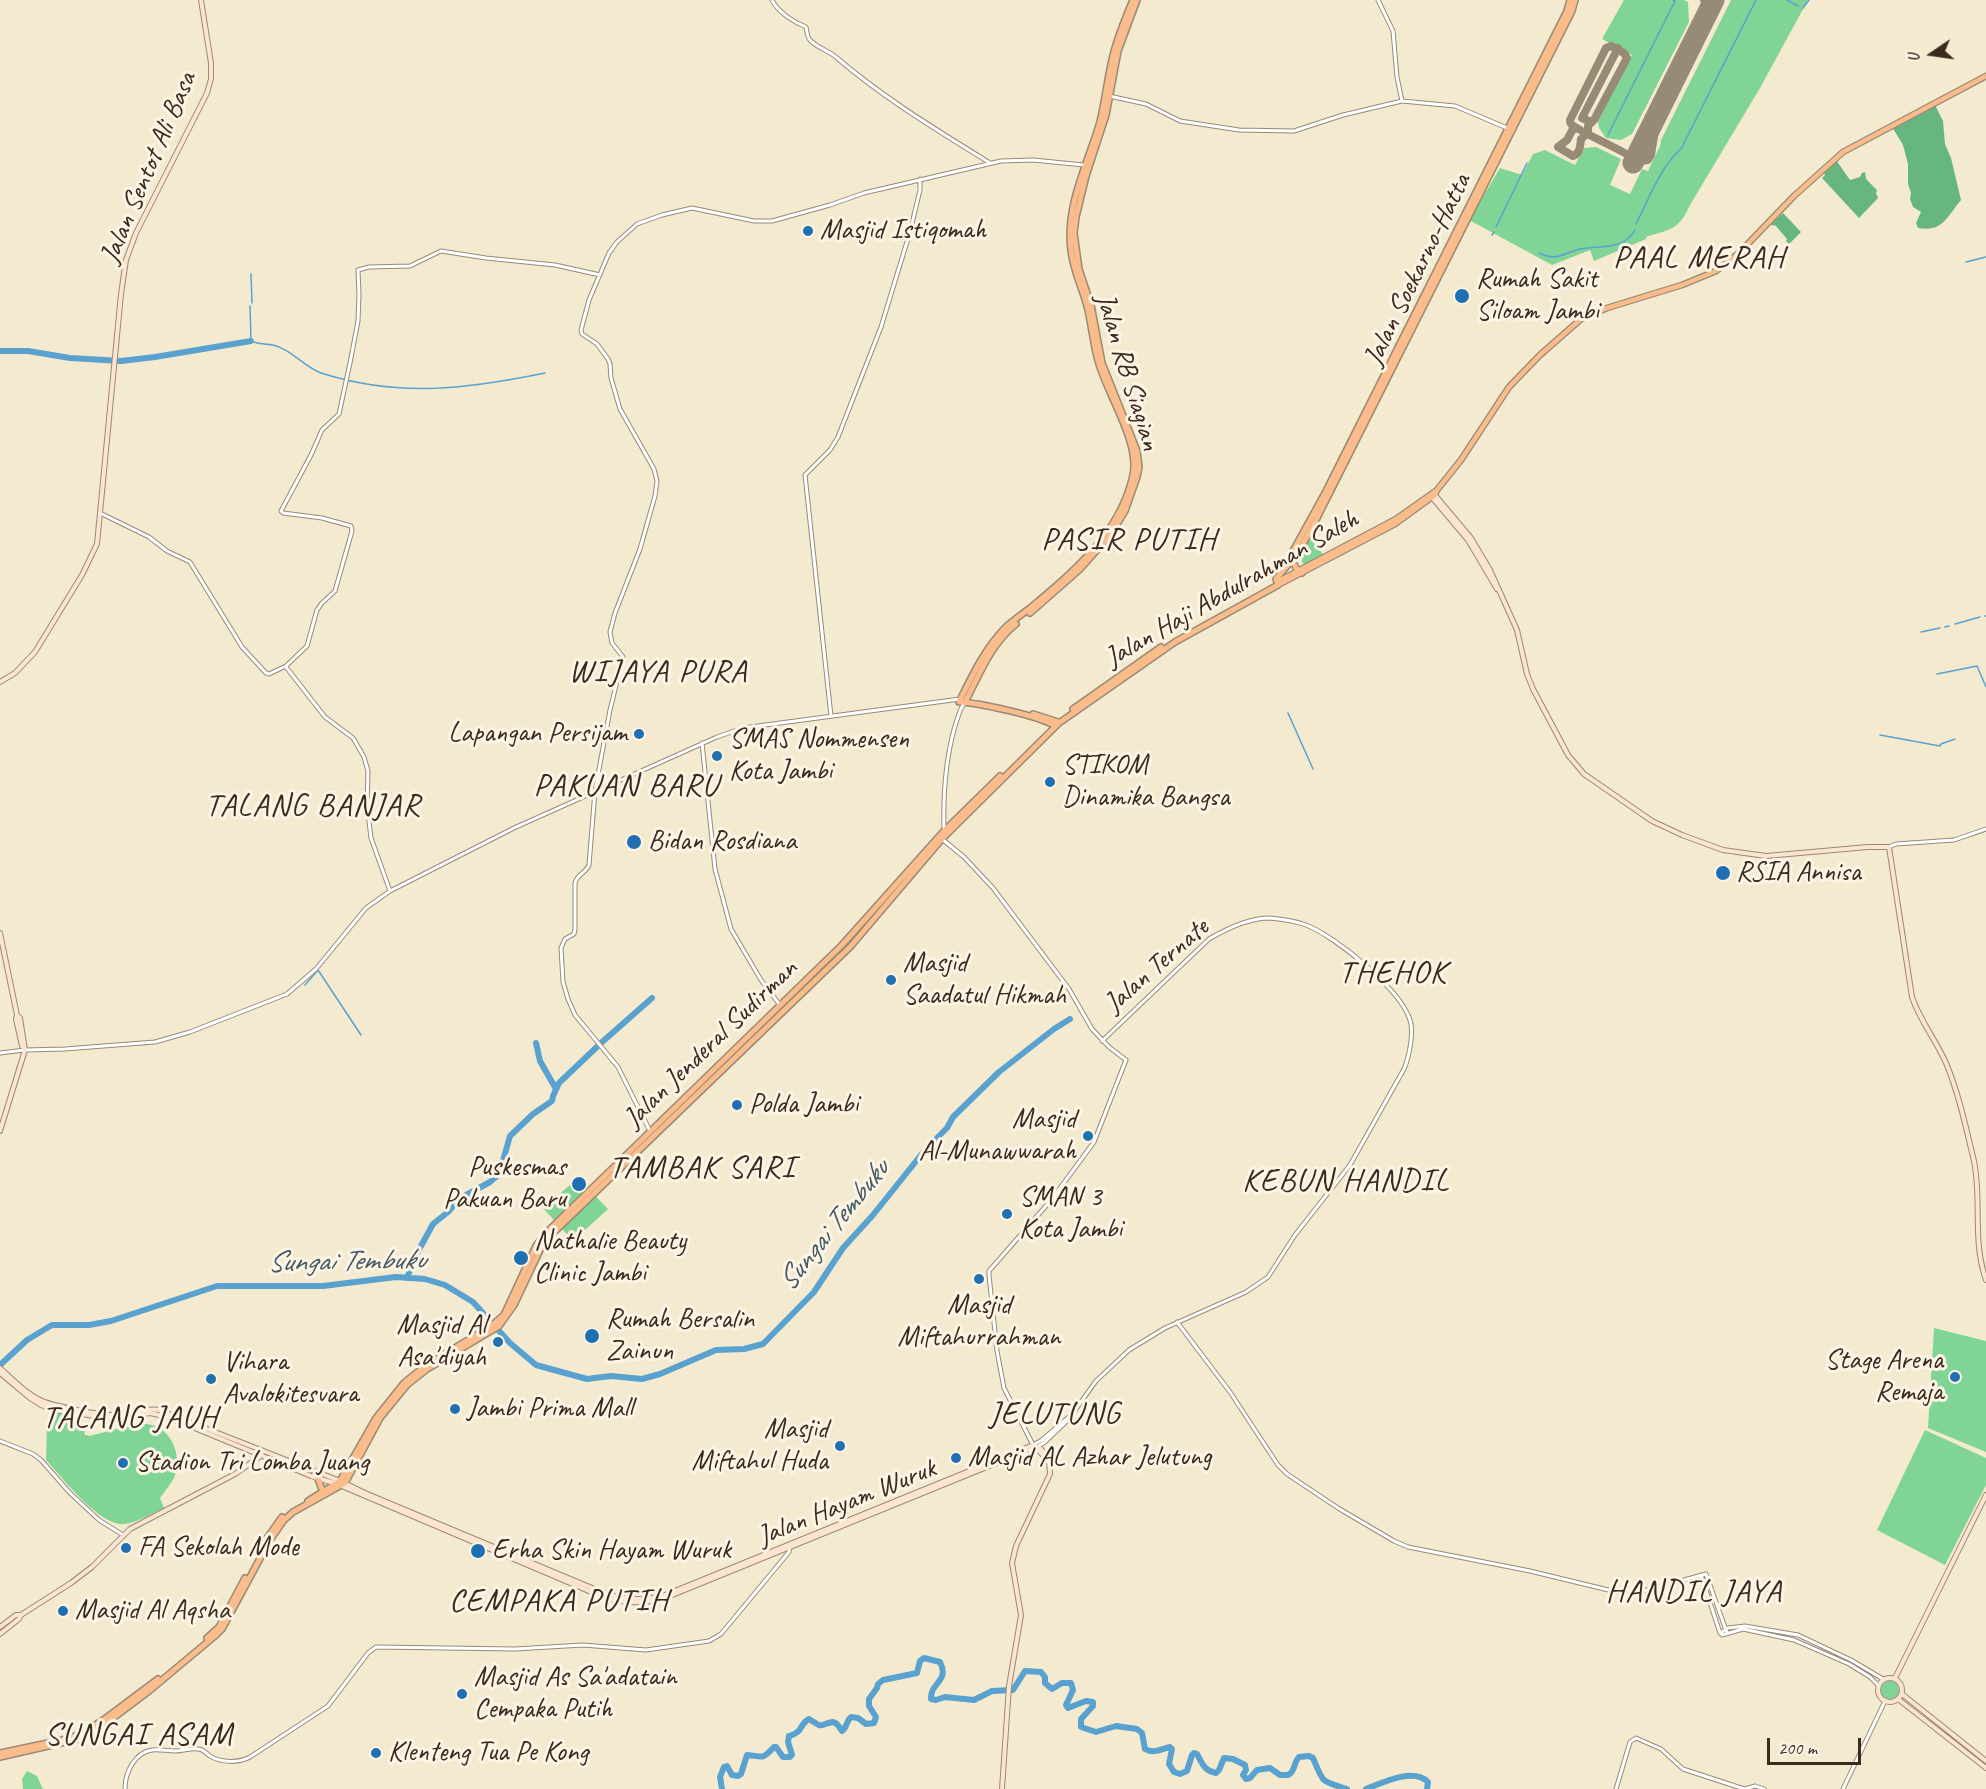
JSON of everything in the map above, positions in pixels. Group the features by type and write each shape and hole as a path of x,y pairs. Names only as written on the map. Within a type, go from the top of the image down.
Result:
{"highway":[{"name":"Jalan RB Siagian","path":"961,702 981,659 1004,629 1058,584 1096,546 1109,530 1122,507 1130,486 1134,466 1133,452 1099,365 1074,233 1086,176 1102,130 1118,51 1135,0"},
{"name":"Jalan RB Siagian","path":"1089,305 1074,269 1070,232 1072,211 1102,114 1112,58 1135,0"},
{"name":"Jalan Soekarno-Hatta","path":"1277,584 1277,575 1292,558 1293,551 1341,465 1572,0"},
{"path":"1292,558 1301,572"},
{"name":"Jalan Haji Abdulrahman Saleh","path":"1056,724 1174,639 1277,584"},
{"path":"961,702 1056,724"},
{"name":"Jalan Jenderal Sudirman","path":"583,1200 750,1039 851,946 944,831 1056,724"},
{"name":"Jalan Jenderal Sudirman","path":"750,1039 1056,724"},
{"name":"Jalan Jenderal Sudirman","path":"341,1484 392,1399 426,1367 506,1318 544,1244 650,1131 682,1105"},
{"path":"318,1479 323,1492"},
{"path":"0,1755 80,1734 102,1721 197,1648 219,1627 276,1523 291,1510 341,1484"},
{"path":"0,1755 83,1738 149,1691 222,1629 264,1550 284,1520 293,1512 341,1484"}],"main road":[{"name":"Jalan Sentot Ali Basa","path":"109,423 126,260 136,232 197,115 211,79 211,63 201,0"},
{"name":"Jalan Haji Abdulrahman Saleh","path":"1277,584 1396,519 1433,494 1461,460 1509,387 1581,319 1607,308 1682,285 1716,271 1739,253 1794,196 1843,152 1986,76"},
{"path":"0,682 21,667 35,652 91,560 97,539 109,423"},
{"path":"97,539 109,423"},
{"path":"1433,494 1471,538 1490,570 1517,630 1527,675 1533,689 1568,755 1584,774 1639,813 1692,839 1723,850 1766,856 1889,847 1912,997 1945,1061 1955,1087 1976,1171 1978,1243 1986,1280"},
{"path":"0,933 25,1050 0,1131"},
{"path":"0,1368 40,1401 89,1413"},
{"path":"0,1373 30,1398 56,1410 117,1416 154,1409 341,1484"},
{"path":"207,1431 318,1479 341,1484"},
{"path":"1002,1789 1008,1695 1021,1615 1011,1563 1016,1546 1048,1480 1049,1460 1035,1446"},
{"name":"Jalan Hayam Wuruk","path":"341,1484 604,1593 627,1599 649,1599 664,1595 1035,1446"},
{"path":"0,1634 21,1615 92,1567 130,1529 242,1470 262,1455"},
{"path":"1895,1678 1986,1495"},
{"path":"0,1627 16,1615 21,1615"},
{"path":"1895,1678 1902,1687 1902,1694 1898,1699 1891,1702 1879,1696 1878,1685 1883,1679 1895,1678"},
{"path":"1902,1694 1984,1759 1979,1763"},
{"path":"1898,1699 1986,1768"}],"street":[{"path":"772,0 779,11 799,25 806,27 811,42 835,55 875,89 905,110 990,163"},
{"path":"1378,0 1393,31 1396,77 1402,101"},
{"path":"1109,96 1146,104 1180,121 1217,128 1298,130 1343,115 1402,101 1455,106 1509,129"},
{"path":"650,1131 618,1067 575,1015 563,982 561,948 565,939 575,932 574,885 576,878 589,866 595,791 610,710 623,657 612,643 610,632 640,549 657,481 654,469 620,409 608,359 597,344 582,334 581,330 588,305 609,253 617,242 638,224 662,215 692,208 754,221 772,220 920,179 990,163 1034,160 1086,165"},
{"path":"831,716 805,475 830,450 841,429 881,327 910,232 920,190 920,179"},
{"path":"100,513 149,537 161,547 190,562 242,647 263,670 269,674 286,666 307,646 317,610 321,603 335,591 352,529 351,526 322,518 283,513 280,510 311,455 322,430 338,417 358,321 360,294 358,270 369,267 410,266 441,251 555,266 600,276"},
{"path":"286,666 325,717 354,738 364,757 368,771 367,805 371,838 390,891"},
{"path":"0,1053 149,1043 164,1040 287,994 316,969 366,908 390,891 514,828 702,743 743,728 961,702 945,772 944,831"},
{"path":"702,743 715,869 731,929 761,980 781,1006"},
{"path":"1889,847 1896,844 1954,840 1986,829"},
{"path":"942,839 964,857 993,888 1069,989 1092,1029 1102,1041 1126,1060 1094,1142 1052,1199 989,1271 997,1352 1003,1382 1007,1396 1035,1446 1070,1416 1096,1380 1129,1350 1177,1322 1230,1392 1278,1465 1287,1474 1338,1508 1394,1541 1629,1595 1704,1574"},
{"name":"Jalan Ternate","path":"1102,1041 1209,939 1250,921 1269,918 1303,924 1338,943 1388,985 1410,1020 1408,1060 1350,1165 1295,1235 1268,1277 1246,1292 1177,1322"},
{"path":"0,1441 33,1454 99,1520 123,1535"},
{"path":"125,1789 126,1776 133,1762 144,1752 150,1750 201,1749 211,1756 234,1761 250,1758 328,1706 368,1653 376,1647 515,1649 583,1645 646,1650 709,1641 721,1634 738,1615 789,1552 790,1544"},
{"path":"1704,1574 1726,1631"},
{"path":"1704,1574 1720,1633 1746,1627 1794,1640 1821,1650 1859,1669 1878,1685"},
{"path":"1711,1605 1716,1603"},
{"path":"1754,1629 1798,1635 1851,1660 1883,1679"},
{"path":"1844,1789 1885,1701"},
{"path":"1616,1789 1633,1738 1639,1738 1661,1749 1678,1766 1744,1789 1755,1786 1764,1789"}],"green space":[{"path":"1624,0 1684,0 1688,2 1689,22 1632,134 1621,140 1606,138 1599,128 1598,121 1632,55 1602,39"},
{"path":"1731,0 1808,0 1760,88 1678,224 1594,261 1590,250 1552,265 1469,220 1500,168 1522,175 1533,154 1545,150 1575,165 1584,148 1596,147 1621,159 1610,185 1630,194 1642,169 1648,171 1661,140"},
{"path":"1935,105 1943,121 1945,144 1951,158 1961,200 1939,226 1926,229 1918,228 1916,223 1921,212 1913,207 1910,199 1908,164 1903,145 1892,127"},
{"path":"1836,160 1850,180 1860,177 1865,172 1866,179 1877,190 1878,198 1859,218 1822,178 1825,175 1823,171"},
{"path":"1783,213 1801,232 1789,244 1775,225 1771,224"},
{"path":"1310,537 1325,557 1305,565 1301,555"},
{"path":"578,1178 608,1209 573,1241 543,1208"},
{"path":"1934,1328 1986,1341 1986,1452 1928,1428"},
{"name":"Stadion Tri Lomba Juang","path":"51,1411 81,1416 85,1435 90,1436 140,1424 155,1426 163,1430 173,1444 177,1461 174,1478 160,1498 164,1508 139,1520 124,1524 114,1523 93,1510 46,1460 47,1424"},
{"path":"1925,1430 1986,1458 1986,1485 1945,1565 1877,1530"},
{"path":"1890,1681 1896,1684 1899,1690 1896,1696 1890,1699 1884,1696 1881,1690 1884,1684"},
{"path":"27,1771 37,1776 43,1789 23,1789 22,1779"}],"waterway":[{"path":"1608,135 1675,1 1673,0"},
{"path":"1636,224 1661,174 1681,149 1756,0"},
{"path":"1787,0 1798,6"},
{"path":"1803,8 1809,0"},
{"path":"1496,227 1527,163"},
{"path":"1539,253 1556,257 1580,249 1610,246 1624,241 1635,230"},
{"path":"1966,262 1986,257"},
{"path":"251,274 252,303"},
{"path":"250,306 251,341 280,347 321,373 350,381 406,388 460,387 545,373"},
{"path":"0,351 28,351 70,358 121,361 251,341"},
{"path":"1955,624 1980,617"},
{"path":"1945,627 1949,626"},
{"path":"1921,632 1940,628"},
{"path":"1937,674 1977,666 1986,687"},
{"path":"1288,713 1313,769"},
{"path":"1880,735 1940,746 1955,739"},
{"path":"305,985 318,970 361,1035"},
{"path":"500,1171 510,1136 533,1114 552,1101 559,1083 652,998"},
{"name":"Sungai Tembuku","path":"0,1365 27,1340 52,1325 89,1325 111,1321 217,1286 323,1286 396,1277 425,1279 445,1285 473,1302 510,1343 536,1365 587,1379 611,1376 642,1379 660,1374 716,1350 744,1349 763,1344 814,1292 843,1248 873,1215 925,1150 947,1128 953,1117 999,1072 1070,1019"},
{"path":"536,1043 540,1061 556,1089"},
{"path":"407,1278 415,1257 433,1224 459,1199 498,1175"},
{"name":"SUNGAI ASAM","path":"722,1789 720,1777 724,1767 727,1766 732,1775 738,1776 741,1774 747,1755 762,1757 776,1747 783,1757 790,1757 792,1755 788,1742 789,1736 797,1732 809,1719 820,1725 833,1722 842,1731 851,1717 858,1718 866,1724 874,1723 876,1717 869,1706 869,1699 878,1684 883,1680 917,1673 920,1661 924,1658 940,1662 943,1674 933,1689 931,1699 945,1697 974,1700 992,1691 1013,1690 1025,1671 1041,1672 1045,1677 1045,1683 1052,1689 1062,1683 1071,1683 1073,1690 1066,1705 1068,1708 1086,1701 1093,1702 1093,1706 1081,1719 1081,1727 1096,1732 1116,1726 1137,1729 1142,1733 1145,1749 1154,1751 1170,1747 1172,1749 1169,1764 1174,1772 1180,1774 1187,1771 1194,1753 1206,1768 1216,1773 1224,1758 1233,1759 1245,1765 1246,1770 1243,1775 1246,1779 1257,1770 1270,1768 1280,1775 1288,1775 1299,1757 1309,1756 1313,1758 1324,1780 1347,1789"},
{"name":"SUNGAI ASAM","path":"1366,1789 1406,1776 1422,1778 1428,1782 1427,1789"}],"taxiway":[{"path":"1704,0 1707,13"},
{"path":"1577,128 1573,129 1567,140 1558,147 1573,156 1579,151 1581,139 1588,133 1588,126 1594,120 1627,58 1624,53 1611,46 1606,48 1570,122 1582,131 1591,136 1621,151 1635,159"},
{"path":"1591,122 1582,118 1618,48"},
{"path":"1649,131 1644,141 1636,144 1633,149 1634,157 1639,161 1648,160 1651,155 1657,118 1668,92"}],"runway":[{"path":"1633,163 1714,0"}],"place":[{"name":"Masjid Istiqomah","path":"808,231"},
{"name":"Rumah Sakit Siloam Jambi","path":"1462,296"},
{"name":"Lapangan Persijam","path":"639,734"},
{"name":"SMAS Nommensen Kota Jambi","path":"717,756"},
{"name":"STIKOM Dinamika Bangsa","path":"1050,782"},
{"name":"Bidan Rosdiana","path":"634,842"},
{"name":"RSIA Annisa","path":"1723,873"},
{"name":"Masjid Saadatul Hikmah","path":"891,980"},
{"name":"Polda Jambi","path":"737,1105"},
{"name":"Masjid Al-Munawwarah","path":"1088,1136"},
{"name":"Puskesmas Pakuan Baru","path":"579,1184"},
{"name":"SMAN 3 Kota Jambi","path":"1007,1214"},
{"name":"Nathalie Beauty Clinic Jambi","path":"521,1258"},
{"name":"Masjid Miftahurrahman","path":"979,1279"},
{"name":"Rumah Bersalin Zainun","path":"592,1336"},
{"name":"Masjid Al Asa'diyah","path":"498,1342"},
{"name":"Stage Arena Remaja","path":"1955,1377"},
{"name":"Vihara Avalokitesvara","path":"211,1379"},
{"name":"Jambi Prima Mall","path":"455,1409"},
{"name":"Masjid Miftahul Huda","path":"840,1446"},
{"name":"Masjid AL Azhar Jelutung","path":"956,1458"},
{"name":"Stadion Tri Lomba Juang","path":"123,1463"},
{"name":"FA Sekolah Mode","path":"126,1548"},
{"name":"Erha Skin Hayam Wuruk","path":"478,1551"},
{"name":"Masjid Al Aqsha","path":"63,1611"},
{"name":"Masjid As Sa'adatain Cempaka Putih","path":"462,1694"},
{"name":"Klenteng Tua Pe Kong","path":"376,1753"}],"district":[{"name":"PAAL MERAH","path":"1699,259"},
{"name":"PASIR PUTIH","path":"1129,541"},
{"name":"WIJAYA PURA","path":"658,673"},
{"name":"PAKUAN BARU","path":"626,787"},
{"name":"TALANG BANJAR","path":"313,807"},
{"name":"THEHOK","path":"1393,974"},
{"name":"TAMBAK SARI","path":"702,1169"},
{"name":"KEBUN HANDIL","path":"1346,1182"},
{"name":"JELUTUNG","path":"1055,1415"},
{"name":"TALANG JAUH","path":"130,1419"},
{"name":"HANDIL JAYA","path":"1694,1593"},
{"name":"CEMPAKA PUTIH","path":"559,1602"},
{"name":"SUNGAI ASAM","path":"139,1736"}]}
